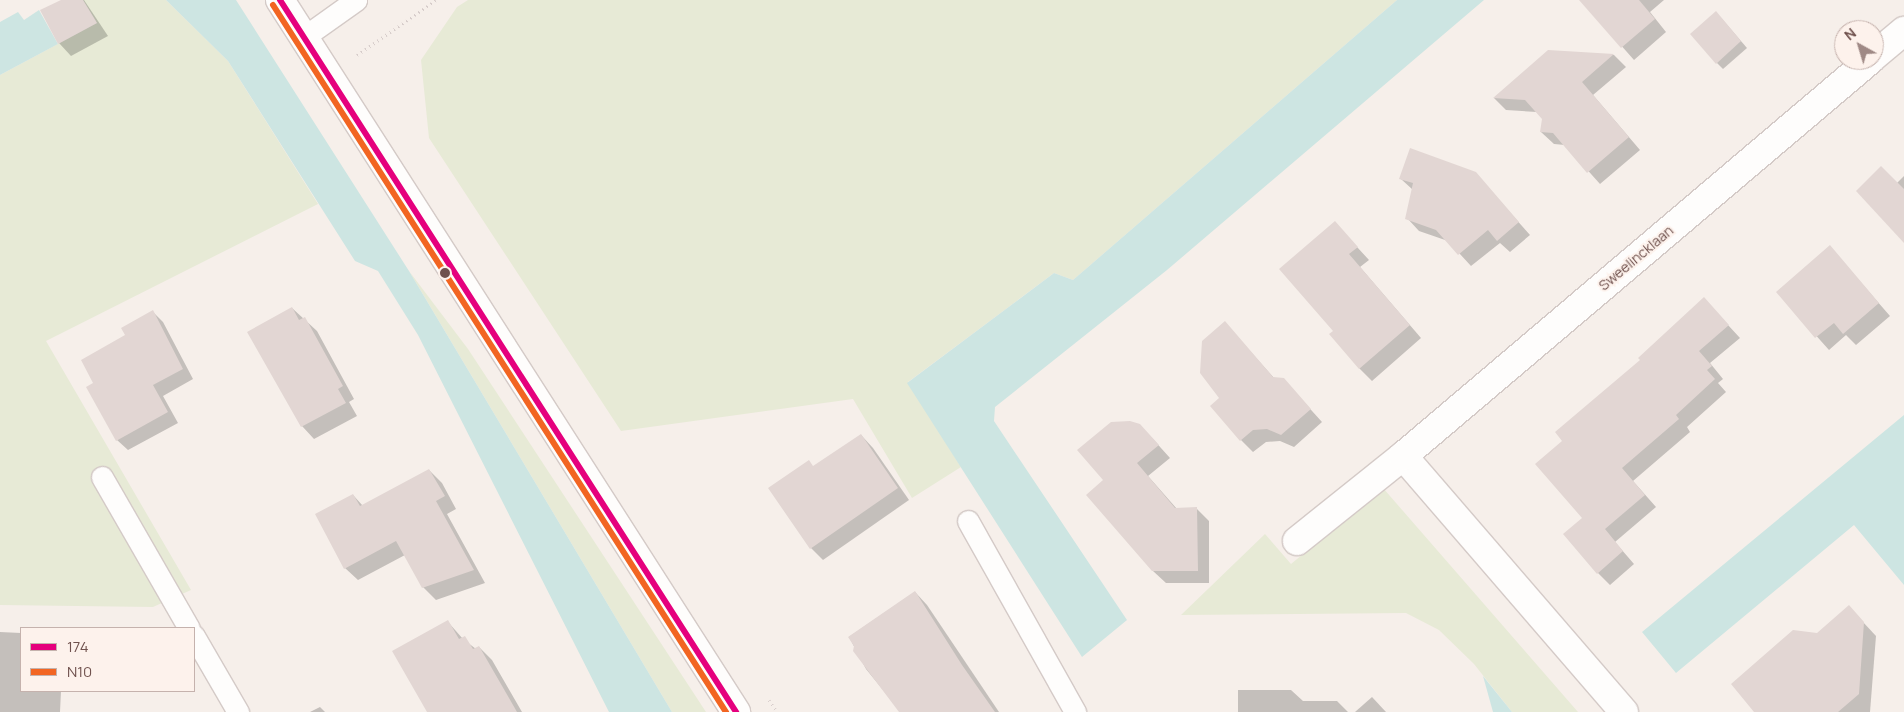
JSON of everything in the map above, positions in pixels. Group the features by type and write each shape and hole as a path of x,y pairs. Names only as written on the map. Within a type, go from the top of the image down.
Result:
{"street":[{"path":"280,0 736,712"},
{"path":"1884,48 1904,31"},
{"name":"Sweelincklaan","path":"1297,540 1403,456 1858,70"},
{"path":"1403,456 1624,712"}],"lane":[{"path":"304,38 356,0"},
{"path":"102,477 188,627"},
{"path":"968,521 1075,712"},
{"path":"195,638 238,712"}],"path":[{"path":"357,55 436,0"}],"green space":[{"path":"83,0 166,0 228,61 318,204 46,341 191,590 153,607 0,605 0,75 97,23"},
{"path":"468,0 1397,0 1073,280 1054,273 908,382 961,467 912,498 853,399 621,431 429,138 421,60 457,7"},
{"path":"409,271 468,349 706,712 672,712"},
{"path":"1383,488 1578,712 1512,712 1474,664 1439,630 1406,613 1181,615 1265,534 1291,564"}],"water":[{"path":"166,0 236,0 409,271 672,712 609,712 418,335 378,271 355,261 228,61"},
{"path":"1397,0 1484,0 1167,270 995,407 994,421 1127,620 1082,657 907,383 1054,273 1073,280"},
{"path":"39,10 58,44 0,75 0,22 18,12 24,20"},
{"path":"1904,415 1904,585 1854,525 1676,673 1642,632"},
{"path":"1483,676 1512,712 1493,712"}],"building":[{"path":"61,0 83,0 97,23 58,44 40,10"},
{"path":"1579,0 1639,0 1655,19 1621,48"},
{"path":"1716,11 1741,41 1716,64 1690,34"},
{"path":"1548,50 1614,54 1582,82 1629,137 1587,173 1553,133 1540,132 1542,119 1525,100 1493,98"},
{"path":"1410,148 1476,172 1519,222 1497,241 1488,230 1458,255 1436,230 1405,219 1413,183 1399,179"},
{"path":"1881,166 1904,189 1904,243 1856,191"},
{"path":"1335,221 1358,247 1349,254 1410,325 1359,369 1329,334 1333,331 1279,269"},
{"path":"1830,245 1879,303 1843,334 1834,323 1815,338 1776,292"},
{"path":"1704,297 1729,325 1699,351 1712,366 1707,370 1715,379 1676,415 1679,419 1622,468 1645,495 1605,529 1623,551 1597,574 1563,534 1582,518 1535,464 1562,441 1555,432 1640,360 1638,358"},
{"path":"292,307 299,320 305,317 343,386 338,389 346,403 301,427 247,332"},
{"path":"153,310 183,369 153,385 168,412 116,441 86,387 93,383 81,360 125,335 121,328"},
{"path":"1225,321 1273,377 1284,378 1311,409 1281,435 1267,429 1253,430 1240,441 1210,406 1219,398 1200,373 1202,341"},
{"path":"1130,421 1140,424 1159,445 1137,463 1175,508 1197,507 1198,571 1152,571 1086,495 1103,480 1077,450 1111,422"},
{"path":"861,434 898,488 810,549 768,488 809,460 813,466"},
{"path":"429,469 445,496 436,501 474,570 422,588 396,541 344,569 315,514 353,494 360,506"},
{"path":"915,591 962,665 995,712 899,712 853,651 854,646 848,637"},
{"path":"1849,605 1864,622 1859,694 1838,712 1754,712 1731,684 1793,630 1817,633"},
{"path":"448,620 459,639 465,636 473,649 479,646 517,712 427,712 392,651"}],"transit line":[{"name":"174","path":"280,0 736,712"},
{"name":"N10","path":"273,5 726,712"}]}
